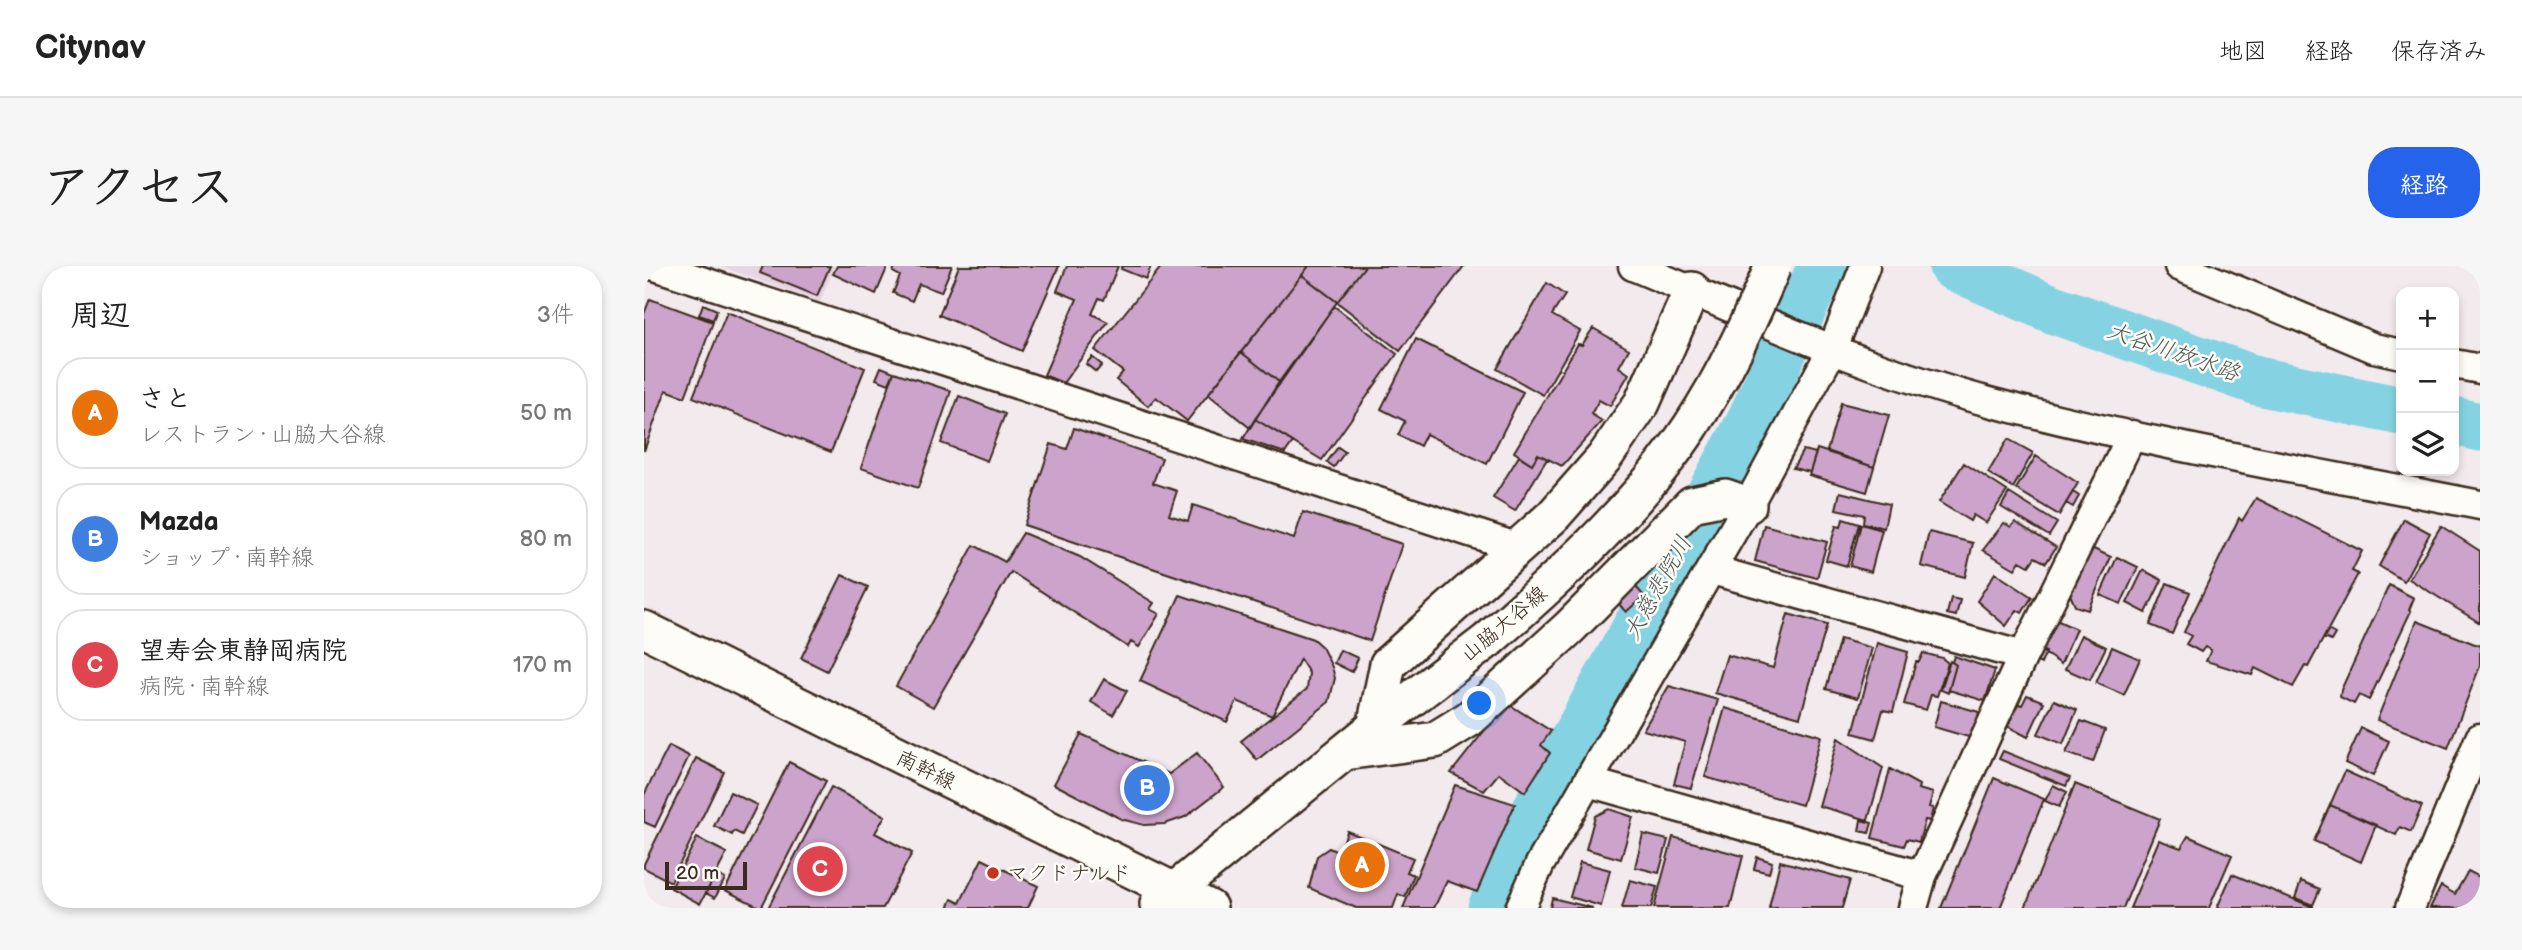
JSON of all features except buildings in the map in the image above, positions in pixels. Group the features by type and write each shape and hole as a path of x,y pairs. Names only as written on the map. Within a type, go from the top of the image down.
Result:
{"main road":[{"name":"山脇大谷線","path":"1163,900 1375,727 1488,640 1595,541 1678,445 1739,341 1773,266"},
{"path":"1375,727 1388,664 1553,516 1604,458 1642,403 1692,290"},
{"path":"1345,752 1435,740 1469,719 1569,628 1692,504 1725,498 1748,505"},
{"name":"南幹線","path":"644,629 1163,900 1209,908"}],"street":[{"path":"655,266 1516,547"},
{"path":"1633,266 1901,374 1992,403 2132,435 2480,505"},
{"path":"1520,908 1540,864 1748,505 1826,345 1844,318 1865,266"},
{"path":"2179,266 2374,348 2396,353"},
{"path":"2459,365 2480,369"},
{"path":"1913,908 1922,876 2023,656 2132,435"},
{"path":"1712,570 2023,656"},
{"path":"2410,908 2480,738"},
{"path":"1588,782 1922,876"}],"shaded area":[{"path":"719,266 835,266 820,302"}],"waterway":[{"name":"大慈悲院川","path":"1492,908 1544,794 1748,427 1822,266"},
{"name":"大谷川放水路","path":"1953,266 2052,309 2258,381 2396,410"},
{"name":"大谷川放水路","path":"2459,422 2480,427"}],"place":[{"name":"Mazda","path":"1147,788"},
{"name":"さと","path":"1362,865"},
{"name":"望寿会東静岡病院","path":"820,869"},
{"name":"マクドナルド","path":"993,873"}]}
